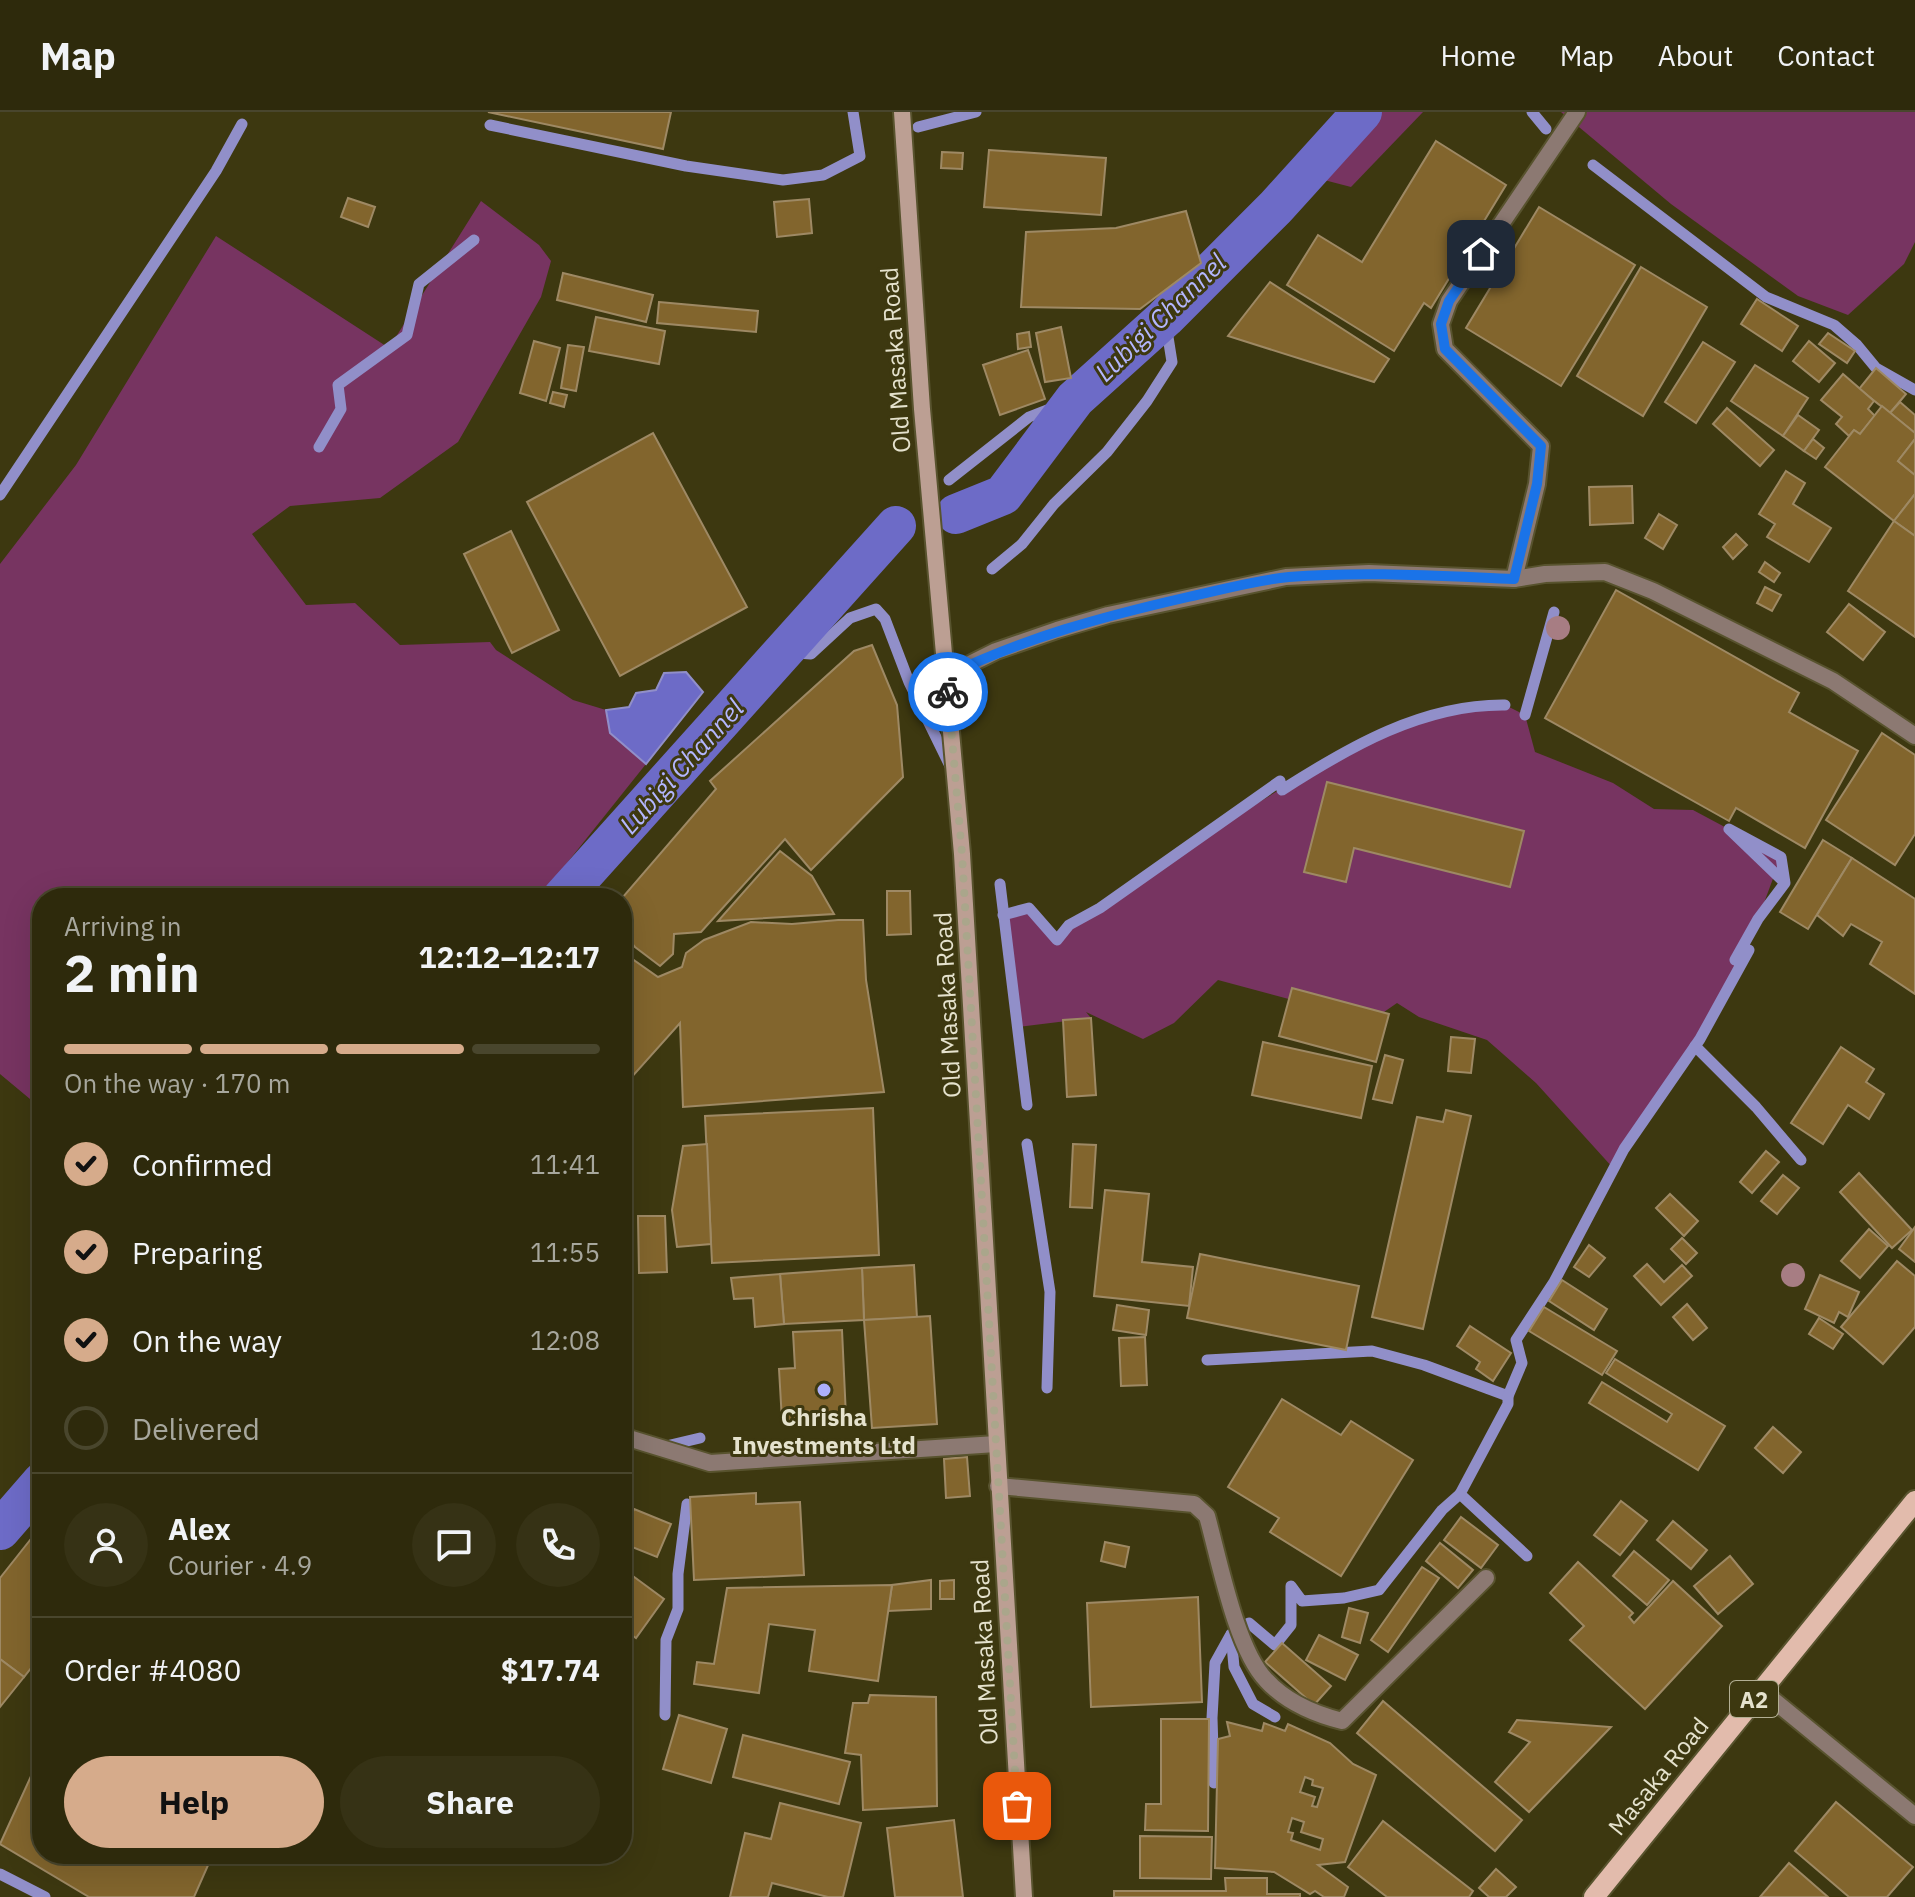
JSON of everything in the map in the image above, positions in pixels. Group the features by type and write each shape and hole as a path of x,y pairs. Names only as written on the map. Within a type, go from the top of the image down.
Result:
{"main road":[{"name":"Old Masaka Road","path":"902,112 919,371 962,854 1024,1897"},
{"name":"Masaka Road","path":"1594,1897 1915,1501"}],"street":[{"path":"1514,579 1537,484 1541,446 1445,349 1441,324 1449,301 1577,112"},
{"path":"946,676 996,651 1108,615 1286,577 1369,573 1514,579 1545,574 1605,572 1653,591 1833,681 1915,736"},
{"path":"632,1439 710,1463 996,1444"},
{"path":"998,1486 1194,1504 1207,1516 1243,1641 1264,1678 1314,1715 1342,1721 1486,1578"},
{"path":"1761,1690 1915,1816"}],"shaded area":[{"path":"1362,112 1423,112 1351,187 1305,175"},
{"path":"1561,112 1915,112 1915,242 1904,264 1848,315 1798,296 1671,204"},
{"path":"481,201 539,245 551,261 541,297 458,442 380,498 290,506 252,534 306,605 355,603 400,645 490,642 496,650 573,700 606,710 610,733 646,764 547,888 32,888 32,1101 0,1074 0,564 76,465 216,236 389,348"},
{"path":"686,672 703,692 646,764 610,733 606,710 629,707 636,693 656,690 664,673"},
{"path":"1485,705 1505,705 1525,715 1535,752 1613,783 1654,809 1693,810 1781,857 1758,919 1736,958 1749,950 1700,1039 1624,1149 1614,1169 1536,1083 1487,1040 1419,1017 1397,1003 1371,1021 1218,980 1174,1023 1143,1039 1086,1012 1091,1018 1018,1027 1003,915 1029,908 1057,940 1069,925 1100,908 1211,831 1306,774 1420,717"}],"building":[{"path":"488,112 671,112 663,149"},
{"path":"1436,141 1506,185 1431,308 1424,303 1394,351 1287,285 1318,235 1362,262"},
{"path":"989,150 1106,158 1101,215 984,207"},
{"path":"942,152 963,153 962,169 941,168"},
{"path":"348,198 375,207 368,227 341,217"},
{"path":"809,199 812,233 777,237 774,202"},
{"path":"1539,207 1635,265 1561,386 1466,328"},
{"path":"1186,211 1201,263 1140,309 1021,307 1026,232 1116,228"},
{"path":"1641,267 1707,307 1643,416 1577,376"},
{"path":"563,273 653,295 646,322 557,300"},
{"path":"1270,282 1389,359 1374,382 1228,336"},
{"path":"1757,299 1798,326 1782,351 1741,324"},
{"path":"659,302 758,311 756,332 657,323"},
{"path":"596,317 665,331 659,364 589,351"},
{"path":"1061,327 1071,378 1045,382 1036,333"},
{"path":"1029,332 1031,347 1018,349 1017,334"},
{"path":"1828,333 1855,351 1847,363 1819,344"},
{"path":"534,341 560,348 546,401 520,393"},
{"path":"1809,341 1835,363 1819,382 1793,361"},
{"path":"1703,342 1735,362 1696,423 1665,402"},
{"path":"568,345 584,347 576,391 561,388"},
{"path":"1028,350 1045,399 1000,415 983,365"},
{"path":"1755,365 1808,398 1783,436 1731,401"},
{"path":"1876,368 1906,394 1890,413 1859,389"},
{"path":"1843,374 1874,401 1868,409 1875,416 1860,434 1854,430 1849,436 1836,424 1842,417 1821,400"},
{"path":"553,392 567,395 564,407 550,403"},
{"path":"1900,402 1915,415 1915,433 1890,413"},
{"path":"1882,406 1915,433 1915,439 1898,461 1915,475 1915,494 1894,521 1825,467 1854,430 1860,434"},
{"path":"1727,408 1774,450 1760,466 1713,424"},
{"path":"1798,415 1819,430 1804,451 1783,436"},
{"path":"653,433 747,607 620,676 527,502"},
{"path":"1813,439 1824,448 1816,459 1804,451"},
{"path":"1915,439 1915,475 1898,461"},
{"path":"1786,471 1805,483 1793,504 1831,528 1809,562 1767,537 1775,524 1759,514"},
{"path":"1632,486 1633,523 1590,525 1589,487"},
{"path":"1915,494 1915,536 1894,521"},
{"path":"1659,514 1677,525 1663,549 1645,538"},
{"path":"1894,521 1915,536 1915,637 1848,591"},
{"path":"511,531 559,630 512,653 464,554"},
{"path":"1736,534 1747,545 1733,559 1723,547"},
{"path":"1765,562 1780,573 1774,582 1759,572"},
{"path":"1765,587 1781,595 1772,611 1757,603"},
{"path":"1616,590 1799,693 1789,712 1858,751 1805,848 1736,808 1729,821 1545,718"},
{"path":"1849,604 1885,632 1863,660 1827,632"},
{"path":"872,645 897,705 903,777 811,870 785,839 701,932 674,934 673,954 660,966 632,944 631,888 716,789 710,781 854,651"},
{"path":"1882,733 1915,755 1915,834 1895,865 1826,820"},
{"path":"1327,782 1524,831 1510,887 1354,848 1346,882 1304,872"},
{"path":"1823,840 1852,858 1808,929 1780,912"},
{"path":"780,851 812,876 834,914 718,921"},
{"path":"1852,858 1915,899 1915,994 1870,964 1882,942 1851,924 1843,936 1817,915"},
{"path":"887,891 910,891 911,934 887,935"},
{"path":"863,920 866,980 884,1092 683,1107 680,1023 632,1077 632,959 658,977 682,967 686,953 704,940 751,922 792,924"},
{"path":"1292,988 1389,1014 1376,1062 1279,1036"},
{"path":"1091,1018 1096,1095 1067,1097 1063,1020"},
{"path":"1451,1037 1475,1039 1471,1073 1448,1071"},
{"path":"1263,1042 1372,1066 1361,1118 1252,1095"},
{"path":"1841,1047 1874,1069 1866,1082 1884,1094 1869,1119 1848,1105 1823,1144 1791,1123"},
{"path":"1385,1055 1403,1060 1392,1103 1373,1099"},
{"path":"873,1108 879,1255 712,1263 705,1116"},
{"path":"1446,1110 1471,1116 1423,1329 1372,1317 1417,1117 1443,1122"},
{"path":"707,1144 711,1244 677,1247 672,1210 683,1146"},
{"path":"1073,1144 1096,1145 1092,1208 1070,1207"},
{"path":"1766,1151 1779,1162 1752,1193 1740,1182"},
{"path":"1859,1173 1912,1230 1892,1248 1840,1192"},
{"path":"1783,1175 1799,1188 1777,1214 1761,1201"},
{"path":"1105,1190 1149,1194 1142,1262 1193,1267 1189,1306 1094,1296"},
{"path":"1670,1194 1698,1221 1684,1236 1656,1208"},
{"path":"638,1216 665,1216 667,1272 639,1273"},
{"path":"1915,1227 1915,1262 1899,1249"},
{"path":"1869,1229 1888,1246 1860,1278 1841,1261"},
{"path":"1682,1238 1697,1253 1686,1264 1671,1249"},
{"path":"1589,1245 1605,1258 1589,1277 1574,1267"},
{"path":"1200,1254 1359,1286 1346,1350 1187,1318"},
{"path":"1897,1261 1915,1276 1915,1327 1883,1364 1841,1327"},
{"path":"1647,1264 1664,1282 1682,1265 1692,1276 1661,1305 1634,1276"},
{"path":"914,1265 917,1318 864,1320 862,1268"},
{"path":"862,1268 864,1320 784,1324 780,1274"},
{"path":"780,1274 784,1324 755,1327 753,1298 734,1299 731,1278"},
{"path":"1820,1275 1859,1292 1848,1317 1839,1312 1834,1323 1805,1309"},
{"path":"1562,1280 1607,1309 1594,1330 1549,1301"},
{"path":"1687,1304 1707,1328 1693,1340 1673,1317"},
{"path":"1117,1305 1149,1310 1146,1335 1113,1330"},
{"path":"1544,1307 1617,1351 1602,1375 1529,1331"},
{"path":"930,1316 937,1424 872,1428 864,1320"},
{"path":"1819,1318 1843,1334 1833,1349 1809,1334"},
{"path":"1470,1326 1511,1353 1493,1381 1476,1369 1480,1362 1457,1346"},
{"path":"842,1330 846,1417 782,1421 779,1369 795,1368 793,1332"},
{"path":"1145,1337 1147,1385 1121,1386 1119,1338"},
{"path":"1615,1359 1725,1426 1698,1470 1589,1403 1602,1382 1667,1422 1672,1414 1606,1373"},
{"path":"1282,1399 1341,1435 1351,1421 1413,1460 1341,1576 1270,1532 1279,1518 1228,1487"},
{"path":"1773,1427 1801,1452 1783,1473 1755,1448"},
{"path":"967,1457 970,1496 946,1498 944,1459"},
{"path":"756,1493 756,1504 800,1502 804,1575 694,1580 690,1497"},
{"path":"1621,1501 1647,1521 1620,1555 1594,1535"},
{"path":"634,1509 671,1524 657,1557 632,1547"},
{"path":"1461,1517 1498,1545 1481,1568 1444,1540"},
{"path":"1673,1521 1707,1550 1691,1569 1657,1540"},
{"path":"32,1538 32,1667 24,1677 0,1659 0,1578"},
{"path":"1105,1542 1129,1547 1125,1567 1101,1561"},
{"path":"1440,1543 1473,1570 1458,1588 1426,1561"},
{"path":"1634,1551 1669,1580 1647,1605 1613,1576"},
{"path":"1730,1556 1753,1584 1718,1614 1694,1586"},
{"path":"1578,1562 1633,1613 1629,1617 1634,1623 1673,1581 1722,1626 1645,1709 1570,1640 1584,1626 1550,1593"},
{"path":"1422,1567 1439,1578 1388,1652 1371,1640"},
{"path":"632,1575 664,1599 636,1638 632,1635"},
{"path":"931,1580 931,1609 888,1611 892,1585"},
{"path":"954,1580 954,1599 940,1599 940,1581"},
{"path":"892,1585 878,1681 809,1671 815,1630 769,1624 759,1693 694,1684 697,1662 714,1664 727,1588"},
{"path":"1198,1597 1202,1702 1091,1707 1087,1603"},
{"path":"1349,1608 1368,1613 1360,1643 1342,1637"},
{"path":"1319,1635 1358,1655 1345,1680 1306,1660"},
{"path":"1282,1643 1331,1686 1314,1705 1265,1662"},
{"path":"0,1659 24,1677 0,1707"},
{"path":"870,1695 936,1697 937,1806 863,1810 861,1755 845,1753 853,1703 868,1703"},
{"path":"1383,1701 1522,1820 1495,1851 1357,1733"},
{"path":"679,1715 727,1729 711,1783 663,1769"},
{"path":"1161,1719 1209,1719 1208,1831 1145,1830 1146,1804 1161,1804"},
{"path":"1517,1720 1611,1727 1529,1812 1495,1782 1530,1742 1509,1732"},
{"path":"1227,1722 1262,1731 1264,1723 1285,1731 1288,1724 1330,1743 1353,1764 1376,1775 1345,1862 1318,1865 1348,1887 1344,1897 1324,1897 1315,1891 1310,1894 1274,1872 1215,1868 1218,1739 1230,1736","holes":["1305,1777 1313,1780 1312,1785 1323,1788 1317,1807 1312,1806 1315,1797 1300,1792","1292,1818 1304,1822 1301,1832 1323,1839 1320,1850 1291,1840 1293,1833 1288,1832"]},
{"path":"743,1735 850,1762 839,1804 733,1777"},
{"path":"32,1774 32,1863 0,1844"},
{"path":"1836,1802 1913,1867 1887,1897 1849,1897 1795,1851"},
{"path":"780,1803 861,1823 843,1897 828,1897 772,1883 768,1897 730,1897 745,1833 771,1839"},
{"path":"954,1820 963,1897 895,1897 887,1828"},
{"path":"1383,1821 1473,1891 1469,1897 1387,1897 1348,1867"},
{"path":"1140,1836 1212,1837 1211,1879 1140,1878"},
{"path":"1789,1863 1828,1897 1760,1897"},
{"path":"34,1864 209,1864 194,1897 89,1897"},
{"path":"1496,1869 1516,1887 1506,1897 1489,1897 1479,1888"},
{"path":"1225,1878 1267,1878 1267,1894 1300,1894 1300,1897 1114,1897 1114,1891 1226,1891"}],"waterway":[{"path":"490,125 686,166 783,180 823,175 860,156 853,112"},
{"path":"918,127 976,112"},
{"name":"Lubigi Channel","path":"956,514 1003,495 1075,399 1165,318 1276,207 1362,112"},
{"path":"1532,112 1546,129"},
{"path":"0,495 216,171 242,124"},
{"path":"1593,165 1766,297 1834,325 1857,345 1876,368 1915,390"},
{"path":"319,447 341,409 338,385 407,335 419,284 474,240"},
{"path":"992,569 1022,544 1054,504 1107,452 1147,401 1172,362 1165,318"},
{"path":"949,480 1029,417 1075,399"},
{"name":"Lubigi Channel","path":"571,888 896,526"},
{"path":"783,652 811,654 850,618 876,609 885,619 909,682 952,770"},
{"path":"1525,715 1554,612"},
{"path":"1003,915 1029,908 1057,940 1069,925 1100,908 1280,781 1282,790 1360,744 1416,720 1445,712 1505,705"},
{"path":"1527,1556 1460,1494 1508,1404 1508,1396 1522,1363 1516,1340 1554,1282 1624,1149 1700,1039 1749,950 1735,960 1758,919 1785,883 1781,857 1729,829 1785,883"},
{"path":"1000,884 1027,1105"},
{"path":"1695,1046 1756,1107 1801,1160"},
{"path":"1027,1144 1050,1292 1047,1388"},
{"path":"1207,1360 1372,1351 1424,1365 1508,1396"},
{"path":"662,1447 700,1438"},
{"name":"Lubigi Channel","path":"0,1530 32,1493"},
{"path":"1275,1717 1253,1704 1234,1667 1231,1634 1249,1623 1275,1645 1291,1625 1291,1586 1302,1601 1344,1598 1379,1590 1442,1510 1460,1494"},
{"path":"665,1715 666,1640 678,1609 678,1574 687,1504"},
{"path":"1214,1783 1212,1718 1215,1663 1230,1636"},
{"path":"0,1874 45,1897"}],"way so far":[{"path":"948,692 962,854 1017,1806"}],"place":[{"name":"Chrisha Investments Ltd","path":"824,1390"}],"route":[{"path":"948,692 946,676 996,651 1057,630 1108,615 1286,577 1369,573 1514,579 1537,484 1541,446 1445,349 1441,324 1449,301 1481,254"}]}
